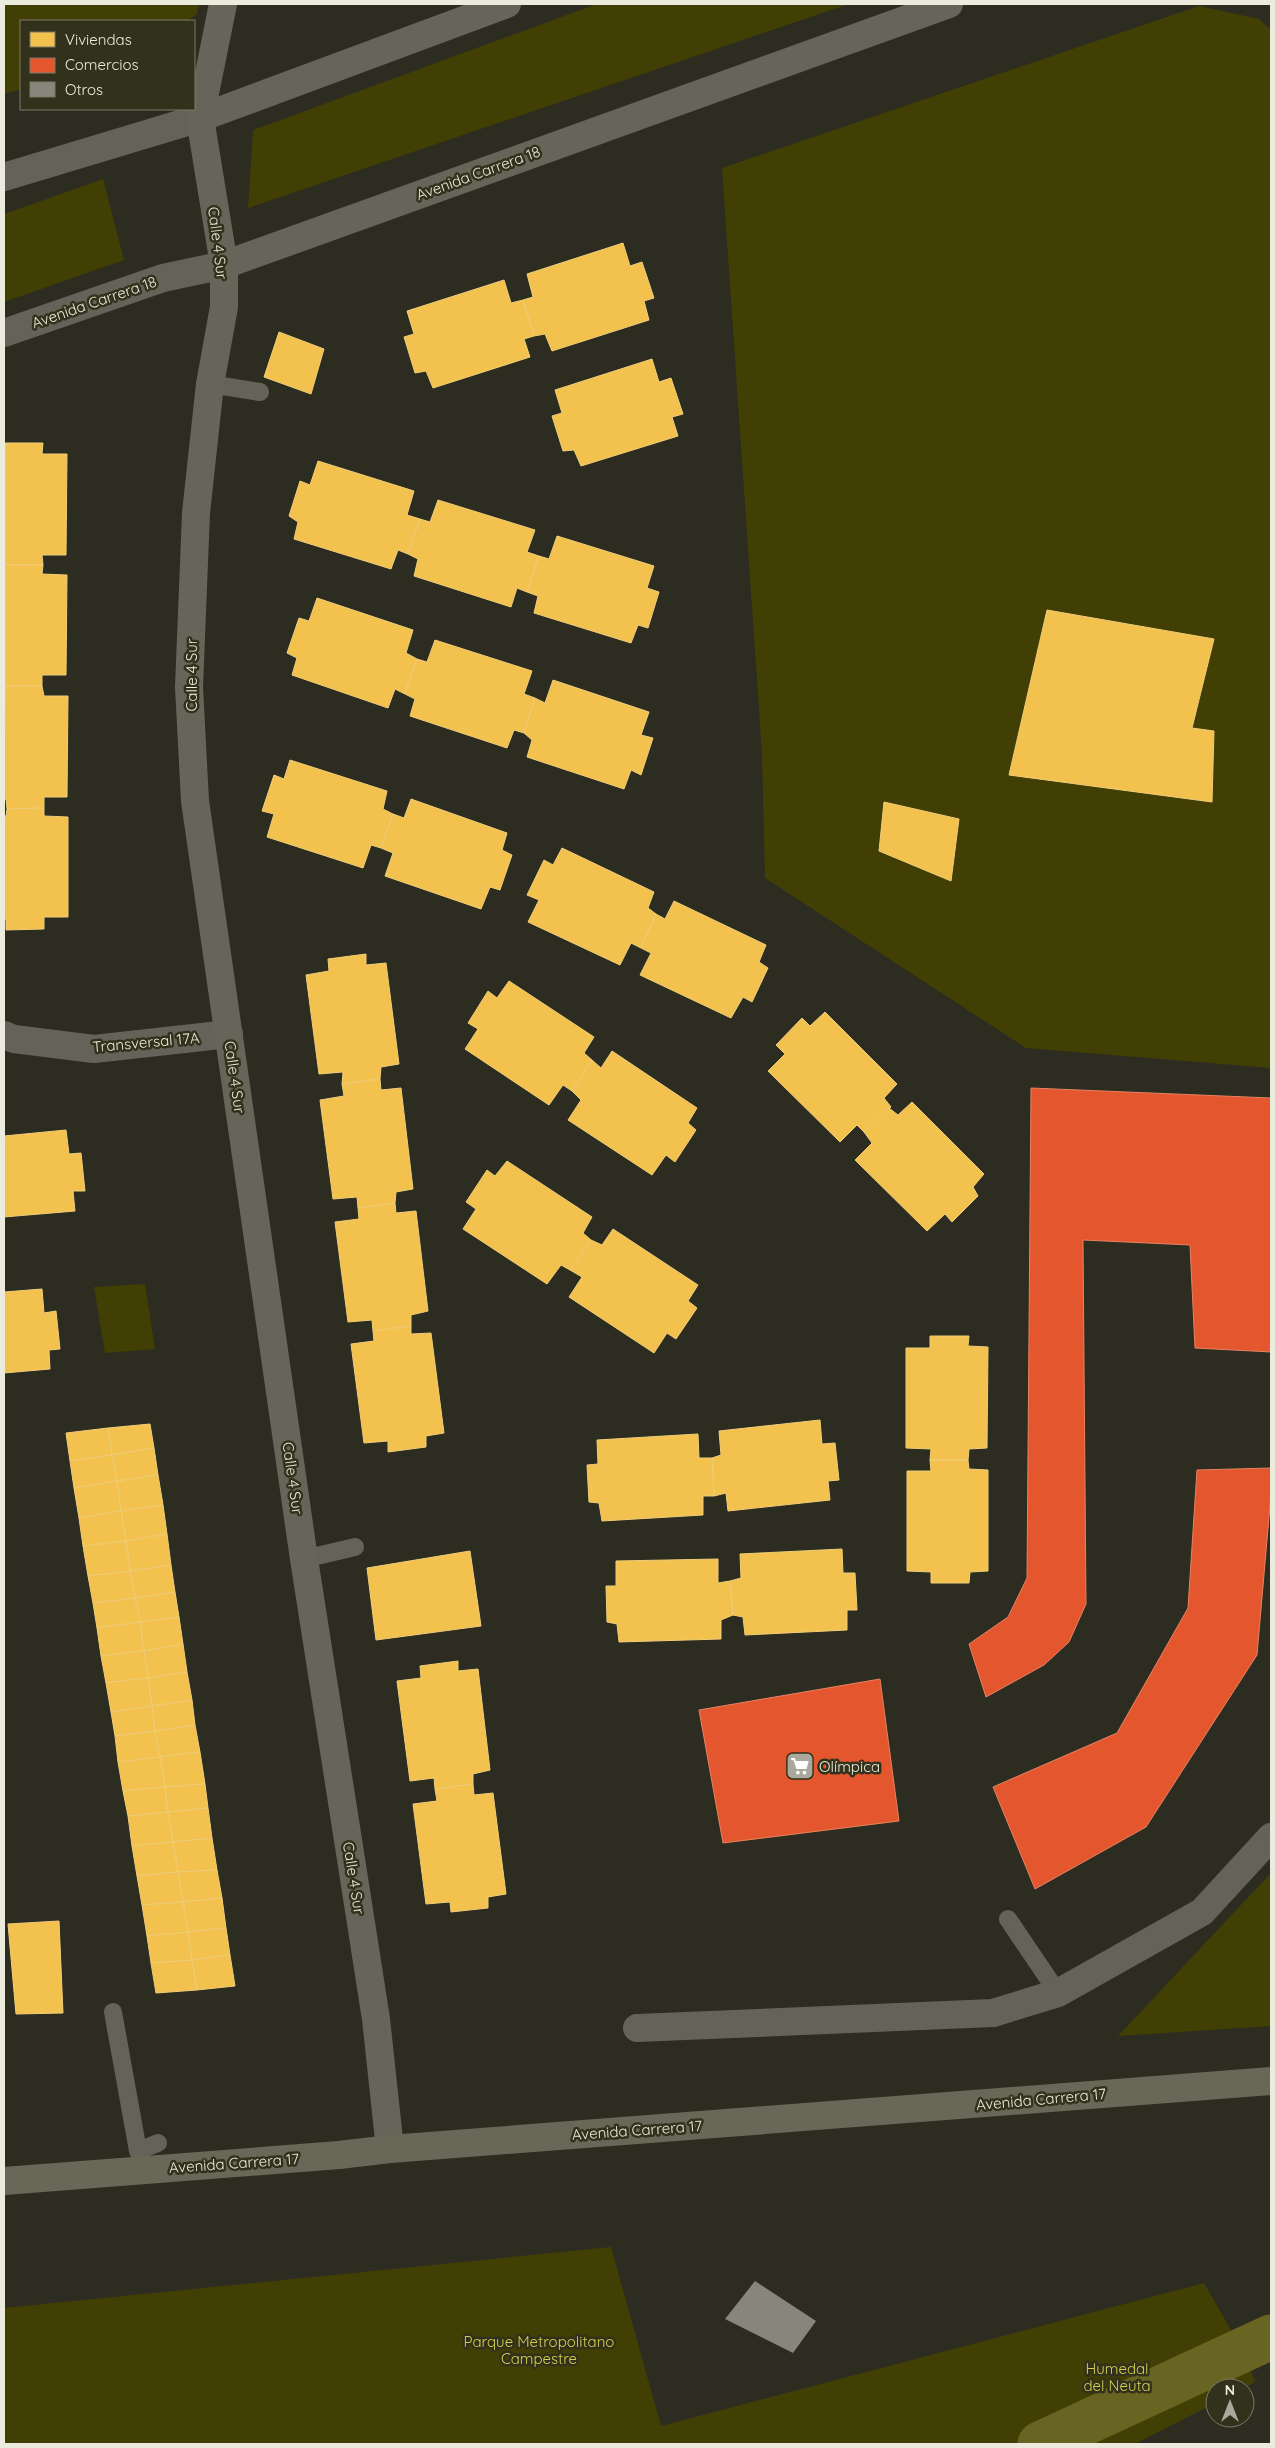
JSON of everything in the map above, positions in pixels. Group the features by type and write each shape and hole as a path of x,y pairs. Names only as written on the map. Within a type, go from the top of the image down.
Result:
{"main road":[{"name":"Calle 4 Sur","path":"223,4 200,118 224,265 224,306 210,384 196,513 189,687 195,801 304,1558 376,2019 390,2149"},
{"path":"200,118 507,4"},
{"name":"Avenida Carrera 18","path":"224,265 949,4"},
{"name":"Avenida Carrera 17","path":"4,2181 339,2155 390,2149 1271,2081"}],"street":[{"path":"4,177 200,118"},
{"name":"Avenida Carrera 18","path":"4,333 163,278 224,265"},
{"name":"Transversal 17A","path":"4,1035 14,1039 94,1049 229,1034"},
{"path":"637,2028 993,2013 1058,1993 1202,1912 1271,1837"}],"lane":[{"path":"210,384 260,392"},
{"path":"304,1558 355,1547"},
{"path":"1008,1919 1058,1993"},
{"path":"113,2012 138,2151 158,2143"}],"green space":[{"path":"4,4 199,4 197,14 188,20 20,20 20,89 4,94"},
{"path":"597,4 849,4 248,208 253,130"},
{"path":"1199,6 1259,19 1271,30 1271,1068 1026,1048 765,878 762,753 722,168"},
{"path":"103,179 124,260 4,302 4,214"},
{"path":"145,1284 155,1349 105,1353 94,1287"},
{"path":"1271,1873 1271,2026 1118,2036"},
{"name":"Parque Metropolitano Campestre","path":"611,2247 661,2426 1204,2283 1243,2351 1253,2378 1205,2378 1205,2408 1135,2444 4,2444 4,2308"}],"building: Viviendas":[{"path":"623,243 630,266 642,262 654,298 644,301 649,320 552,351 545,334 534,336 523,300 533,297 527,274"},
{"path":"504,280 511,303 523,300 534,336 524,339 530,357 433,388 426,371 415,373 404,337 414,334 407,311"},
{"path":"279,332 324,349 311,394 264,377"},
{"path":"652,359 659,382 671,378 683,414 672,417 678,436 581,466 574,450 563,451 552,416 562,413 555,390"},
{"path":"5,443 43,443 42,454 67,454 66,555 42,555 43,565 5,565"},
{"path":"318,461 414,491 407,515 420,519 408,554 398,550 391,569 294,539 298,522 289,516 300,481 310,485"},
{"path":"438,500 535,530 527,552 539,556 527,592 517,588 511,607 414,576 418,559 408,554 420,519 430,522"},
{"path":"557,536 654,566 647,588 659,592 648,628 638,625 631,643 534,613 538,596 527,592 539,556 549,559"},
{"path":"5,565 43,565 42,574 67,575 66,675 42,675 42,686 5,686"},
{"path":"317,598 413,630 406,653 417,659 405,694 395,689 388,708 292,675 297,658 287,653 299,618 309,621"},
{"path":"1047,610 1214,639 1192,728 1214,731 1212,802 1009,775"},
{"path":"435,640 532,671 524,694 535,698 524,733 514,730 507,748 410,716 415,699 405,694 417,659 427,662"},
{"path":"553,680 649,712 641,735 653,738 641,775 631,770 624,789 527,757 532,740 524,733 535,698 545,703"},
{"path":"5,686 42,686 44,696 68,696 67,797 44,797 44,808 7,809 6,799 4,799"},
{"path":"290,760 387,791 383,809 393,814 381,848 371,845 363,868 267,837 274,814 262,811 274,775 284,779"},
{"path":"411,799 507,833 502,850 512,855 500,890 490,887 481,909 385,876 393,853 381,848 393,814 404,818"},
{"path":"884,802 959,819 951,881 879,851"},
{"path":"44,808 44,816 68,817 68,917 44,917 44,929 6,930 6,919 4,919 4,816 6,816 7,809"},
{"path":"562,848 654,892 648,908 656,914 641,948 631,943 620,965 528,922 539,900 527,895 544,860 553,865"},
{"path":"674,901 766,945 759,962 768,968 752,1002 743,997 731,1018 640,975 651,953 641,948 656,914 665,919"},
{"path":"366,954 366,965 386,963 399,1064 381,1067 380,1079 342,1084 343,1072 319,1074 306,975 329,971 328,959"},
{"path":"509,981 594,1037 584,1053 592,1060 572,1091 563,1085 549,1105 465,1049 478,1029 468,1023 488,991 497,998"},
{"path":"825,1012 897,1084 884,1098 891,1107 864,1132 857,1125 840,1142 768,1071 785,1054 776,1045 802,1018 810,1026"},
{"path":"612,1051 697,1108 688,1123 696,1130 675,1162 666,1155 652,1175 568,1120 581,1100 572,1091 592,1060 601,1068"},
{"path":"380,1079 381,1090 401,1088 413,1189 396,1192 395,1203 358,1208 357,1197 333,1199 320,1100 344,1096 342,1084"},
{"path":"912,1102 984,1174 973,1187 978,1196 952,1222 945,1214 927,1231 855,1160 872,1143 864,1132 889,1108 898,1115"},
{"path":"66,1130 69,1154 81,1153 85,1191 73,1191 75,1211 4,1217 4,1136"},
{"path":"507,1161 592,1217 583,1233 591,1240 570,1270 561,1265 547,1284 463,1229 476,1209 466,1202 487,1170 495,1176"},
{"path":"395,1203 396,1213 416,1211 428,1311 411,1315 411,1326 373,1331 372,1320 348,1322 335,1222 359,1219 358,1208"},
{"path":"613,1229 698,1285 688,1301 697,1308 676,1339 667,1333 654,1353 569,1297 582,1277 570,1270 591,1240 602,1245"},
{"path":"42,1289 44,1313 56,1311 60,1349 49,1350 50,1369 4,1373 4,1292"},
{"path":"411,1326 411,1334 431,1333 444,1433 426,1436 426,1447 388,1452 388,1441 364,1443 351,1344 374,1341 373,1331"},
{"path":"930,1336 969,1336 968,1346 988,1347 987,1448 969,1449 968,1460 930,1460 931,1449 906,1448 906,1348 930,1348"},
{"path":"820,1420 822,1444 835,1443 839,1480 828,1481 830,1500 728,1511 726,1493 714,1496 712,1458 721,1455 719,1431"},
{"path":"150,1424 154,1448 112,1455 108,1428"},
{"path":"108,1428 112,1455 70,1461 66,1433"},
{"path":"698,1434 699,1458 712,1458 714,1496 703,1496 703,1515 602,1521 599,1503 589,1502 587,1465 598,1464 597,1440"},
{"path":"154,1448 158,1475 117,1481 112,1455"},
{"path":"112,1455 117,1481 74,1488 70,1461"},
{"path":"930,1460 968,1460 969,1469 988,1470 988,1571 970,1572 969,1583 931,1583 931,1572 907,1571 907,1471 931,1471"},
{"path":"158,1475 163,1505 121,1511 117,1481"},
{"path":"117,1481 121,1511 79,1518 74,1488"},
{"path":"163,1505 167,1534 126,1541 121,1511"},
{"path":"121,1511 126,1541 83,1546 79,1518"},
{"path":"167,1534 171,1565 130,1571 126,1541"},
{"path":"126,1541 130,1571 88,1576 83,1546"},
{"path":"842,1549 843,1573 855,1573 857,1610 847,1610 847,1630 745,1635 743,1617 733,1615 730,1581 741,1578 740,1554"},
{"path":"470,1551 481,1626 376,1640 367,1568"},
{"path":"718,1559 718,1583 730,1581 733,1615 721,1620 721,1639 619,1642 617,1624 607,1622 606,1586 616,1586 616,1561"},
{"path":"171,1565 175,1592 135,1598 130,1571"},
{"path":"130,1571 135,1598 93,1603 88,1576"},
{"path":"175,1592 179,1617 140,1622 135,1598"},
{"path":"135,1598 140,1622 97,1628 93,1603"},
{"path":"179,1617 183,1644 144,1651 140,1622"},
{"path":"140,1622 144,1651 101,1656 97,1628"},
{"path":"183,1644 187,1672 148,1678 144,1651"},
{"path":"144,1651 148,1678 106,1683 101,1656"},
{"path":"458,1661 458,1671 478,1669 490,1770 473,1774 473,1784 435,1789 434,1778 410,1781 397,1681 421,1678 420,1666"},
{"path":"187,1672 192,1700 152,1706 148,1678"},
{"path":"148,1678 152,1706 111,1712 106,1683"},
{"path":"192,1700 195,1725 155,1731 152,1706"},
{"path":"152,1706 155,1731 115,1736 111,1712"},
{"path":"195,1725 200,1752 160,1757 155,1731"},
{"path":"155,1731 160,1757 118,1762 115,1736"},
{"path":"200,1752 205,1784 165,1787 160,1757"},
{"path":"160,1757 165,1787 123,1791 118,1762"},
{"path":"205,1784 208,1808 168,1812 165,1787"},
{"path":"473,1784 474,1795 493,1793 506,1894 488,1897 488,1908 451,1912 450,1902 426,1904 413,1804 437,1801 435,1789"},
{"path":"165,1787 168,1812 128,1816 123,1791"},
{"path":"208,1808 212,1838 173,1842 168,1812"},
{"path":"168,1812 173,1842 132,1846 128,1816"},
{"path":"212,1838 217,1870 178,1872 173,1842"},
{"path":"173,1842 178,1872 137,1876 132,1846"},
{"path":"217,1870 222,1898 183,1902 178,1872"},
{"path":"178,1872 183,1902 142,1905 137,1876"},
{"path":"222,1898 226,1928 188,1932 183,1902"},
{"path":"183,1902 188,1932 147,1936 142,1905"},
{"path":"59,1921 63,2013 16,2014 8,1924"},
{"path":"226,1928 230,1955 192,1960 188,1932"},
{"path":"188,1932 192,1960 151,1963 147,1936"},
{"path":"230,1955 235,1986 197,1990 192,1960"},
{"path":"192,1960 197,1990 156,1993 151,1963"}],"building: Comercios":[{"path":"1031,1088 1271,1098 1271,1352 1195,1348 1190,1245 1083,1240 1086,1604 1069,1642 1044,1665 986,1697 969,1644 1008,1617 1027,1578"},
{"path":"1271,1468 1271,1494 1257,1655 1146,1827 1035,1889 993,1787 1117,1733 1188,1608 1197,1470"},
{"name":"Olímpica","path":"880,1679 899,1821 723,1843 699,1710"}],"building: Otros":[{"path":"755,2281 816,2321 793,2353 725,2319"}],"waterway":[{"path":"1040,2444 1271,2337"}],"place":[{"name":"Olímpica","path":"800,1766"}],"park label":[{"name":"Humedal del Neuta","path":"1117,2376"}]}
